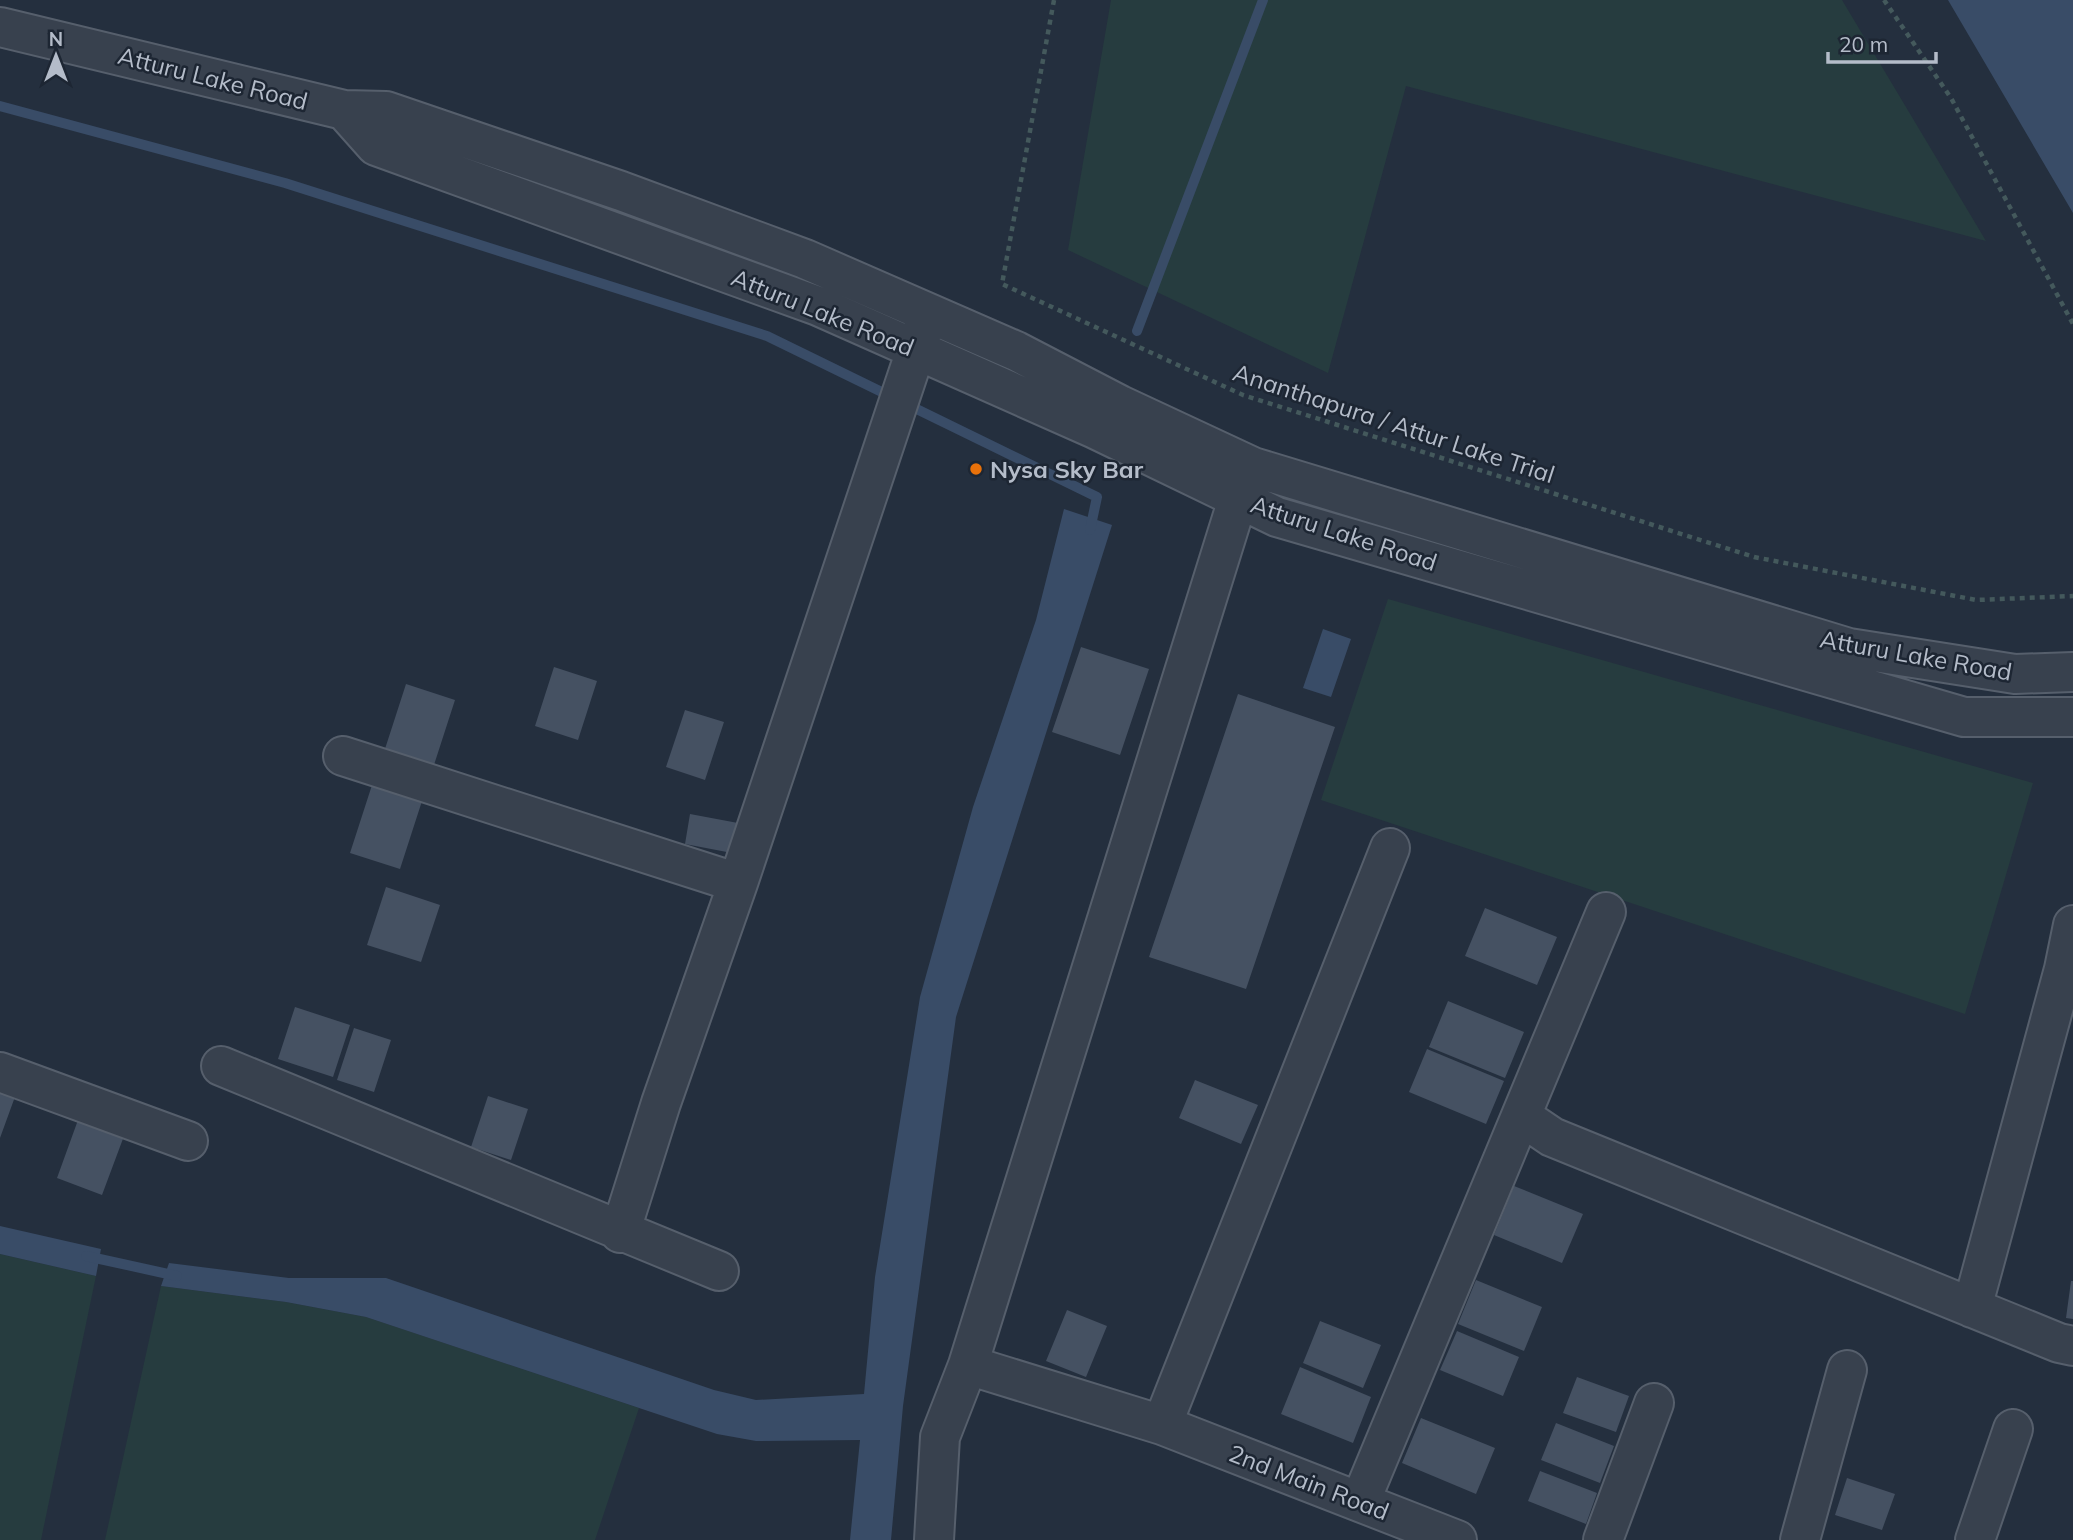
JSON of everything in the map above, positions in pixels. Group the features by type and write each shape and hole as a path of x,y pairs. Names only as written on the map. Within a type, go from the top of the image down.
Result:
{"street":[{"name":"Atturu Lake Road","path":"0,27 344,110 386,111 608,186 806,259 929,312 1016,351 1120,405 1253,467 1849,648 2014,674 2073,672"},
{"name":"Atturu Lake Road","path":"344,110 376,146 818,306 1095,429 1277,517 1964,717 2073,717"},
{"path":"620,1233 661,1103 738,883 929,312"},
{"path":"934,1540 940,1437 968,1366 1238,499"},
{"path":"343,756 738,883"},
{"path":"1162,1425 1390,848"},
{"path":"1360,1502 1606,912"},
{"path":"1972,1308 2064,969 2073,926"},
{"path":"221,1066 620,1233 719,1271"},
{"path":"0,1072 188,1141"},
{"path":"1521,1116 1552,1138 1972,1308 2073,1346"},
{"name":"2nd Main Road","path":"968,1366 1162,1425 1457,1540"},
{"path":"1800,1540 1847,1370"},
{"path":"1603,1540 1654,1402"},
{"path":"1975,1540 2013,1429"}],"path":[{"name":"Ananthapura / Attur Lake Trial","path":"1054,0 1002,284 1243,395 1754,556 1976,600 2073,596"},
{"path":"1884,0 1951,98 2073,324"}],"green space":[{"path":"1111,0 1842,0 1986,241 1406,86 1328,373 1068,250"},
{"path":"1388,599 2033,783 1965,1014 1321,800"},
{"path":"0,1254 96,1276 41,1540 0,1540"},
{"path":"161,1286 286,1302 366,1317 639,1408 595,1540 105,1540"}],"water":[{"path":"1948,0 2073,0 2073,213"},
{"path":"1064,509 1112,525 956,1017 903,1406 891,1540 850,1540 860,1440 756,1441 717,1434 366,1317 286,1302 161,1286 169,1263 289,1278 386,1278 714,1390 756,1400 864,1394 875,1277 920,997 973,807 1036,620"},
{"path":"1323,629 1351,639 1331,697 1303,688"},
{"path":"0,1226 101,1249 96,1276 0,1254"}],"building":[{"path":"1081,647 1149,669 1120,755 1052,732"},
{"path":"554,667 597,681 578,740 535,726"},
{"path":"406,684 455,700 433,768 384,752"},
{"path":"1238,694 1335,727 1246,989 1149,957"},
{"path":"685,710 724,722 705,780 666,767"},
{"path":"372,785 422,801 400,869 350,853"},
{"path":"690,814 738,823 732,853 685,844"},
{"path":"386,887 440,905 421,962 367,945"},
{"path":"1485,908 1557,937 1537,985 1465,956"},
{"path":"1448,1001 1524,1032 1505,1078 1429,1047"},
{"path":"295,1007 350,1025 333,1077 278,1059"},
{"path":"354,1028 391,1040 374,1092 337,1080"},
{"path":"1427,1049 1504,1081 1486,1124 1409,1092"},
{"path":"1195,1080 1258,1105 1241,1144 1179,1118"},
{"path":"0,1089 16,1094 0,1138"},
{"path":"488,1096 528,1109 511,1160 471,1147"},
{"path":"78,1120 124,1136 102,1195 57,1178"},
{"path":"1514,1186 1583,1214 1562,1263 1494,1235"},
{"path":"1476,1280 1542,1307 1524,1351 1458,1324"},
{"path":"2073,1281 2073,1319 2066,1318"},
{"path":"1067,1310 1107,1326 1086,1377 1046,1361"},
{"path":"1320,1321 1381,1345 1363,1388 1303,1363"},
{"path":"1457,1331 1519,1357 1503,1396 1440,1370"},
{"path":"1300,1367 1371,1397 1353,1443 1281,1414"},
{"path":"1577,1377 1629,1396 1616,1432 1563,1413"},
{"path":"1421,1418 1495,1448 1476,1494 1402,1463"},
{"path":"1556,1423 1614,1446 1600,1483 1541,1460"},
{"path":"1540,1471 1597,1493 1586,1524 1528,1501"},
{"path":"1847,1478 1895,1494 1882,1530 1835,1515"}],"waterway":[{"path":"1137,331 1263,0"},
{"path":"0,106 285,183 767,336 1097,497 1090,530"},
{"path":"86,1256 177,1276"}],"place":[{"name":"Nysa Sky Bar","path":"976,469"}]}
